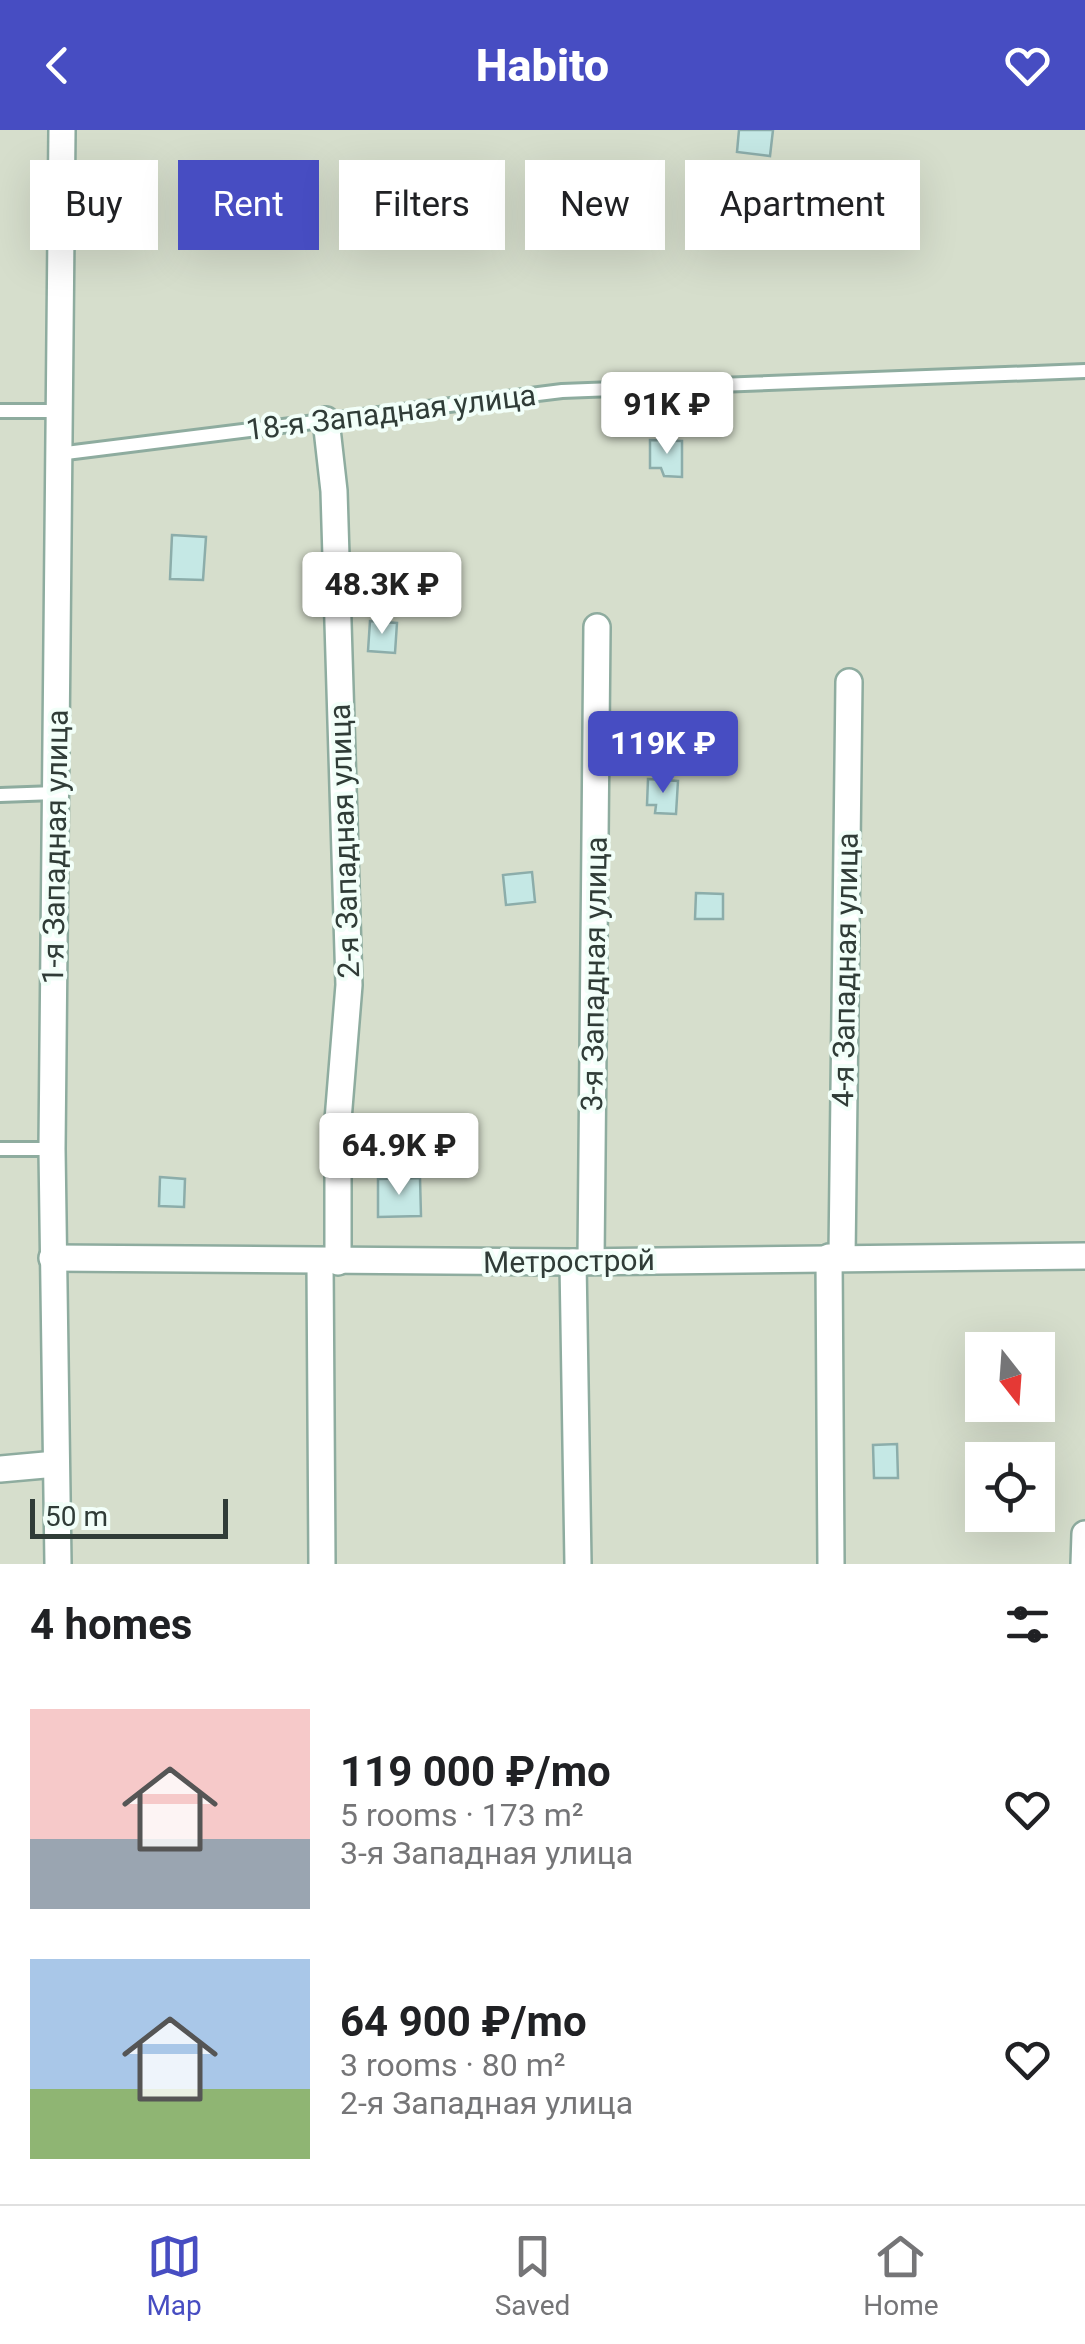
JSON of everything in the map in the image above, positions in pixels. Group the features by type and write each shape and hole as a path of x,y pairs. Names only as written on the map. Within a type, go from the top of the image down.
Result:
{"street":[{"name":"1-я Западная улица","path":"58,1564 52,1149 62,130"},
{"name":"2-я Западная улица","path":"322,1564 329,1262 349,985 334,491 326,420"},
{"name":"3-я Западная улица","path":"578,1564 598,628"},
{"name":"4-я Западная улица","path":"832,1564 849,682"},
{"name":"Метрострой","path":"52,1258 582,1262 1085,1256"},
{"path":"0,1469 56,1464"},
{"path":"1084,1564 1085,1534"}],"lane":[{"name":"18-я Западная улица","path":"58,454 562,391 1085,370"},
{"path":"0,411 59,410"},
{"path":"0,795 55,793"},
{"path":"0,1149 52,1149"}],"green space":[{"path":"0,130 1085,130 1085,1564 0,1564"}],"building":[{"path":"739,130 773,130 770,156 737,152"},
{"path":"650,440 682,441 682,477 664,476 661,468 650,468"},
{"path":"172,535 206,537 203,580 170,579"},
{"path":"370,621 397,623 395,653 368,651"},
{"path":"648,779 678,781 676,814 655,813 656,805 647,805"},
{"path":"532,872 535,902 506,905 503,875"},
{"path":"696,893 723,894 723,919 695,919"},
{"path":"160,1177 185,1179 184,1207 159,1206"},
{"path":"420,1178 421,1216 378,1217 378,1179"},
{"path":"897,1444 898,1478 874,1478 873,1445"}]}
